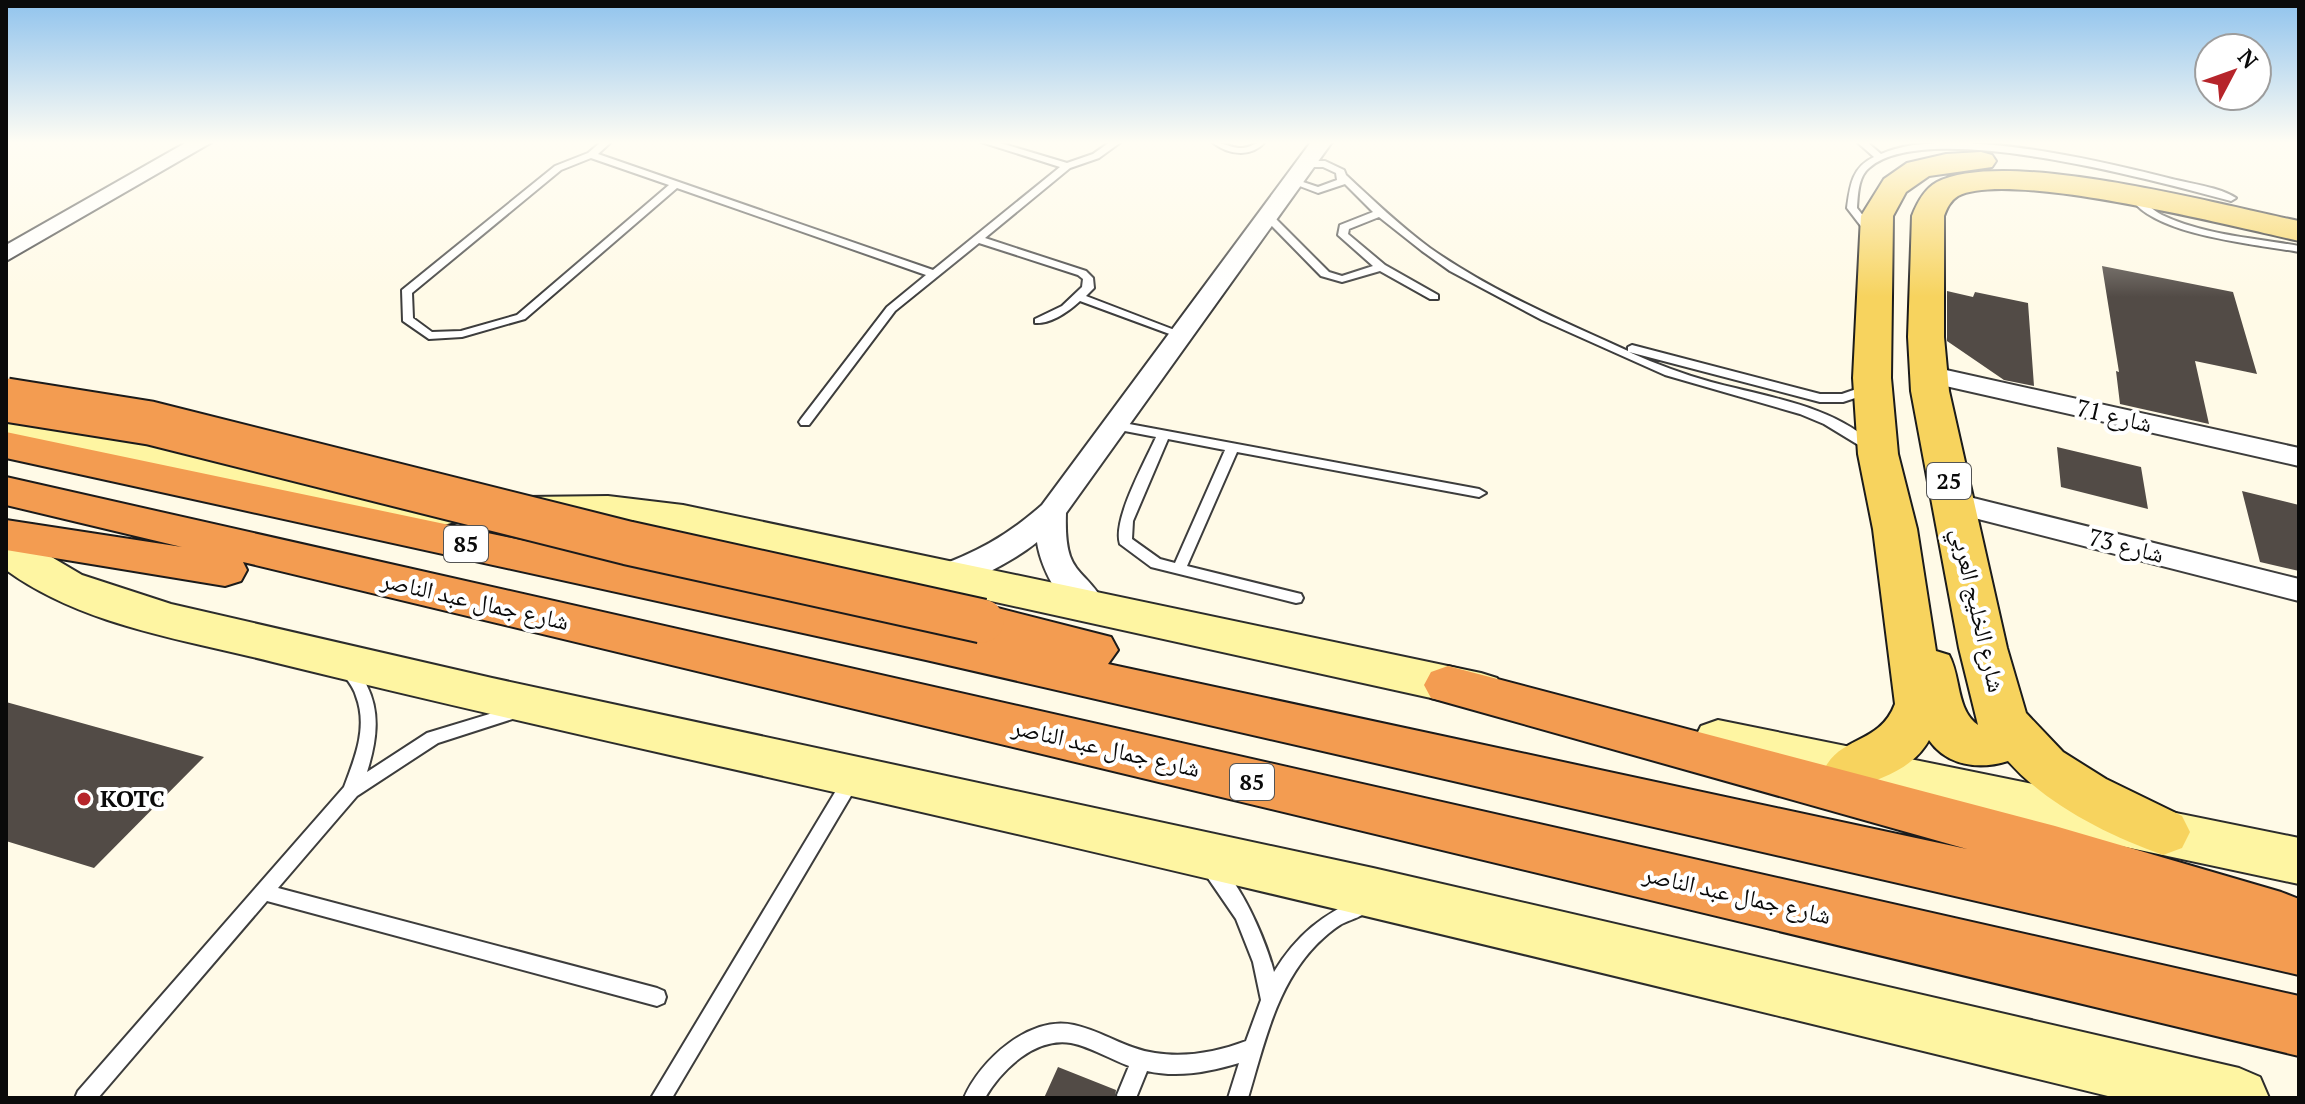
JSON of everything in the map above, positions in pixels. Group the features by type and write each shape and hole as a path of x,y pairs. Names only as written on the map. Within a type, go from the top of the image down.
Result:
{"highway":[{"path":"6,400 37,402 150,423 628,543 982,621 1554,781"},
{"name":"85","path":"6,445 926,642 2299,948"},
{"name":"شارع جمال عبد الناصر","path":"6,491 2299,1026"},
{"path":"6,535 355,592 498,606"},
{"path":"1448,685 2055,850 2299,923"}],"main road":[{"name":"شارع الخليج العربي","path":"1851,768 1895,748 1912,730 1920,704 1895,529 1878,454 1872,383 1874,237 1877,216 1888,194"},
{"name":"شارع الخليج العربي","path":"1940,194 1928,216 1929,383 1983,648 2004,722 2045,767 2087,795 2163,832"},
{"name":"شارع الخليج العربي","path":"2120,194 2137,200 2299,231"},
{"name":"شارع الخليج العربي","path":"2193,194 2299,211"},
{"path":"1872,383 1895,398 1919,400 1929,383"},
{"path":"6,424 378,504 445,511 583,509 646,513 1448,685 2299,861"},
{"path":"1895,529 1917,571 1939,717 1953,734 1985,747 1996,744 2004,722"},
{"path":"6,549 47,577 115,604 338,660 547,710 1189,849 2239,1098"}],"street":[{"path":"6,240 90,194"},
{"path":"6,254 112,194"},
{"path":"941,577 986,561 1023,538 1052,512 1179,334 1296,194"},
{"name":"شارع 71","path":"1929,383 2299,457"},
{"name":"شارع 73","path":"1953,503 2299,590"},
{"path":"1052,512 1049,545 1063,579 1092,608"}],"lane":[{"path":"527,194 406,292 407,319 429,336 462,334 521,317 665,194"},
{"path":"703,194 934,274"},
{"path":"805,422 891,309 1033,194"},
{"path":"1300,194 1325,274 1342,279 1381,267"},
{"path":"1336,194 1362,196"},
{"path":"1360,194 1378,214 1456,271 1572,330 1678,376 1816,417 1851,433 1878,454"},
{"path":"1854,194 1852,208 1874,237"},
{"path":"2214,194 2231,198"},
{"path":"2137,200 2149,214 2170,223 2299,249"},
{"path":"1378,214 1344,227 1343,235 1381,267 1434,297"},
{"path":"978,239 1082,273 1090,284 1078,297 1039,321"},
{"path":"1078,297 1179,334"},
{"path":"1572,330 1717,373 1820,398 1843,398 1872,383"},
{"path":"1816,417 1820,398"},
{"path":"1113,425 1479,493"},
{"path":"1163,435 1124,530 1125,541 1132,549 1156,563 1296,598"},
{"path":"1179,569 1232,448"},
{"path":"338,660 361,688 369,724 364,756 351,791"},
{"path":"85,1098 351,791 395,759 433,738 490,717 547,710"},
{"path":"661,1098 854,775"},
{"path":"1189,849 1227,886 1241,908 1262,954 1270,999"},
{"path":"263,892 657,997"},
{"path":"1238,1098 1270,999 1292,957 1326,924 1347,911 1395,898"},
{"path":"974,1098 981,1081 1025,1042 1065,1033 1142,1061 1199,1064 1254,1047"},
{"path":"1127,1095 1142,1061"}],"building":[{"path":"2102,266 2233,292 2257,374 2195,361 2209,424 2120,404 2116,371 2119,372"},
{"path":"1947,291 1973,297 1975,292 2028,303 2034,386 2004,380 1947,341"},
{"path":"2057,447 2141,467 2148,509 2061,487"},
{"path":"2242,491 2299,505 2299,571 2260,562"},
{"name":"KOTC","path":"6,702 204,757 94,868 6,841"},
{"path":"1058,1067 1116,1090 1115,1098 1044,1098"}],"place":[{"name":"KOTC","path":"84,799"}]}
